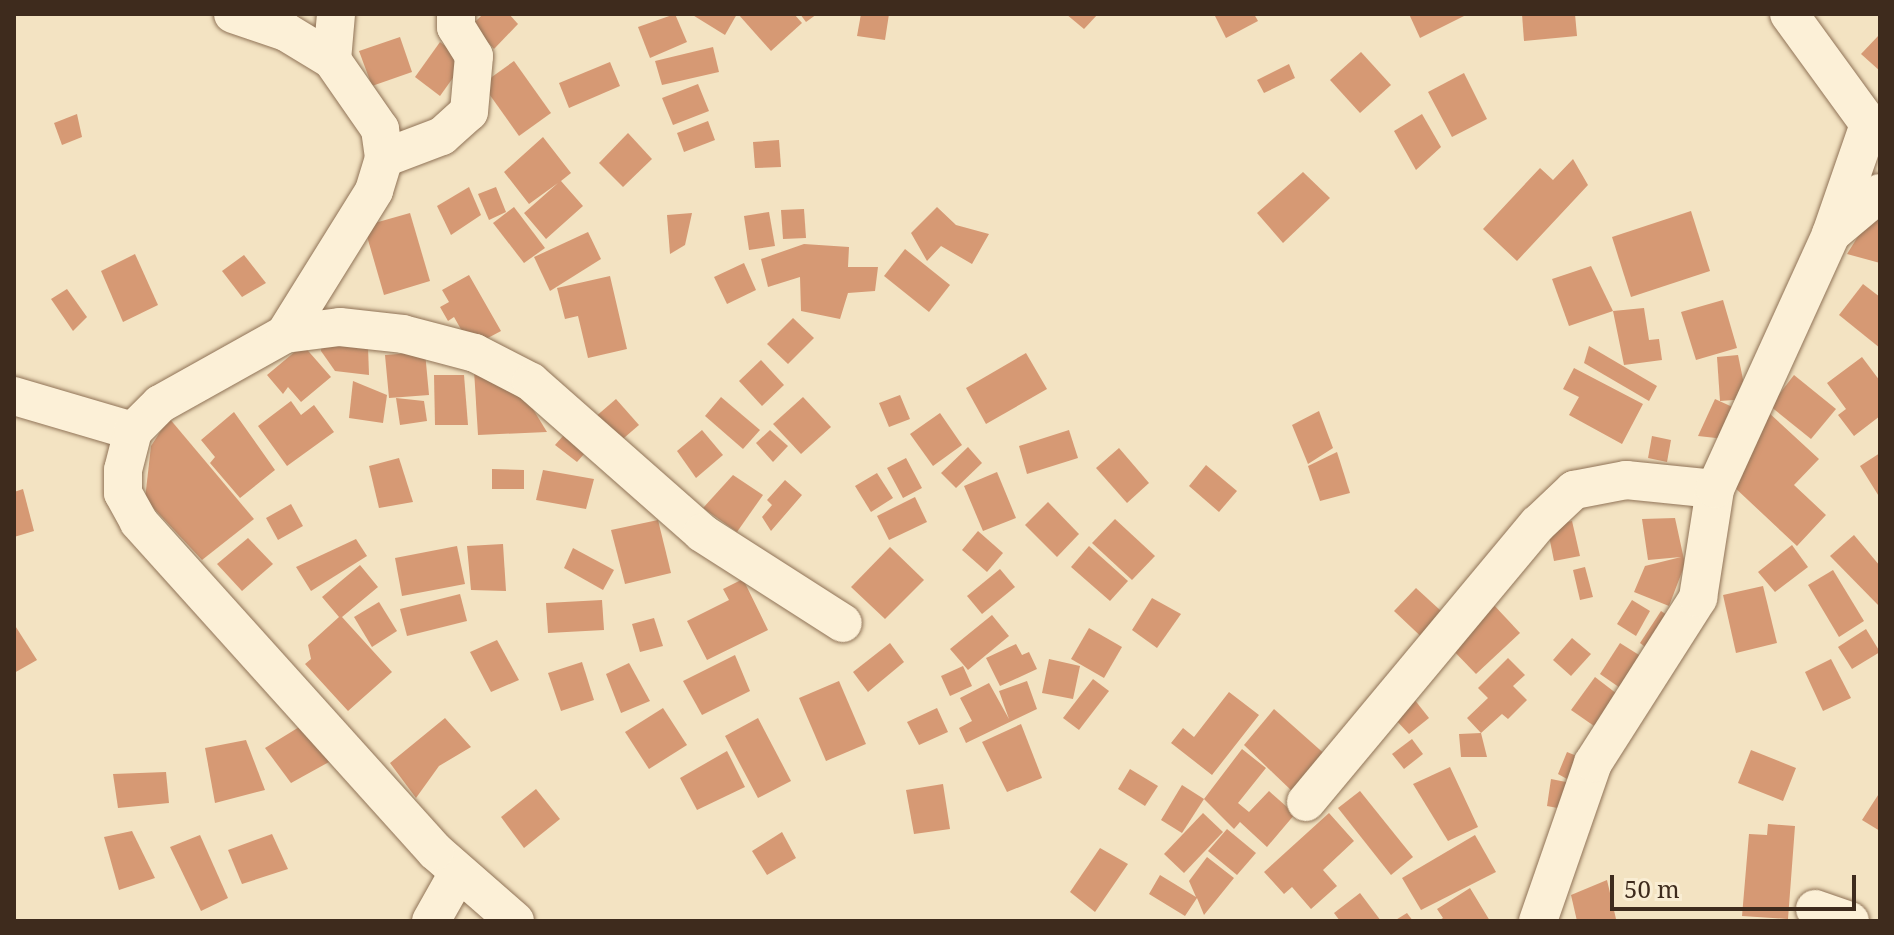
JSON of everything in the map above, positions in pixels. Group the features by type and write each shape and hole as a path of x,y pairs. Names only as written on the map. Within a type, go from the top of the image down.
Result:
{"street":[{"path":"233,14 286,32 332,60 380,129 384,158 374,191 285,334"},
{"path":"332,60 336,14"},
{"path":"384,158 442,136 469,112 474,56 456,27 456,14"},
{"path":"1538,921 1593,763 1698,598 1715,489 1831,234 1869,124 1789,14"},
{"path":"1831,234 1880,193"},
{"path":"515,921 458,873 139,522 123,493 133,431 160,404 285,334 340,327 403,334 475,353 531,382 702,533 843,623"},
{"path":"14,396 133,431"},
{"path":"1306,802 1538,524 1574,490 1626,480 1715,489"},
{"path":"431,921 458,873"}],"building":[{"path":"483,14 509,14 518,24 494,49 472,25"},
{"path":"675,14 687,42 650,58 638,27"},
{"path":"691,14 737,14 725,35"},
{"path":"738,14 794,14 802,23 771,51"},
{"path":"800,14 817,14 806,22"},
{"path":"861,14 889,14 885,40 857,36"},
{"path":"1066,14 1098,14 1084,29"},
{"path":"1214,14 1254,14 1258,21 1226,38"},
{"path":"1409,14 1468,14 1420,38"},
{"path":"1522,14 1575,14 1577,36 1524,41"},
{"path":"1880,34 1880,71 1861,54"},
{"path":"400,37 412,72 372,86 359,51"},
{"path":"440,42 465,61 440,96 415,77"},
{"path":"713,47 719,72 662,85 655,61"},
{"path":"1361,52 1391,85 1360,113 1330,80"},
{"path":"514,61 551,113 519,136 482,84"},
{"path":"610,62 620,86 569,108 559,83"},
{"path":"1289,64 1295,78 1264,93 1257,80"},
{"path":"1464,73 1487,119 1452,137 1428,92"},
{"path":"698,84 709,111 673,125 662,98"},
{"path":"77,114 82,137 62,145 54,123"},
{"path":"1422,114 1441,147 1416,170 1394,131"},
{"path":"708,121 715,140 684,152 677,133"},
{"path":"628,133 652,159 623,187 599,163"},
{"path":"543,137 571,173 561,181 583,206 546,239 524,213 558,183 529,204 504,172"},
{"path":"779,140 781,167 755,168 753,142"},
{"path":"1573,159 1588,185 1517,261 1483,229 1540,168 1553,180"},
{"path":"1303,172 1330,198 1283,243 1257,213"},
{"path":"469,187 481,215 451,235 437,206"},
{"path":"496,187 506,212 489,220 478,194"},
{"path":"1880,201 1880,263 1847,254"},
{"path":"514,207 545,248 524,263 493,223"},
{"path":"937,207 956,225 989,234 972,264 941,246 927,261 911,233"},
{"path":"804,209 806,238 783,239 781,210"},
{"path":"1691,211 1710,271 1631,297 1612,237"},
{"path":"769,212 775,246 749,250 744,216"},
{"path":"410,213 430,281 384,295 364,226"},
{"path":"692,213 685,245 670,254 667,215"},
{"path":"588,232 601,259 550,291 534,257"},
{"path":"804,244 849,247 848,267 878,267 875,291 848,293 840,319 801,311 800,277 768,287 761,259"},
{"path":"905,249 950,285 929,312 884,276"},
{"path":"135,254 158,305 123,322 101,271"},
{"path":"244,255 266,283 242,297 222,271"},
{"path":"744,263 756,290 727,304 714,277"},
{"path":"1591,266 1613,311 1569,326 1552,279"},
{"path":"469,275 501,331 471,347 454,317 448,321 440,307 449,302 442,290"},
{"path":"610,276 627,349 588,358 578,316 565,319 557,288"},
{"path":"1863,284 1880,297 1880,348 1839,315"},
{"path":"67,289 87,317 73,331 51,299"},
{"path":"1723,300 1737,348 1696,360 1681,312"},
{"path":"1644,308 1649,340 1659,339 1662,360 1624,365 1613,311"},
{"path":"793,318 814,338 788,364 767,344"},
{"path":"322,340 368,347 369,375 335,371 321,351"},
{"path":"303,345 331,377 301,402 288,387 283,394 267,375"},
{"path":"1589,346 1657,386 1649,401 1584,363"},
{"path":"425,352 429,395 389,398 385,355"},
{"path":"1026,353 1047,389 986,424 966,388"},
{"path":"1738,355 1747,399 1720,401 1717,357"},
{"path":"1862,357 1880,381 1880,416 1854,436 1838,415 1846,409 1827,383"},
{"path":"761,360 784,385 762,406 739,381"},
{"path":"1574,368 1643,404 1622,444 1569,415 1579,397 1563,389"},
{"path":"474,370 525,396 547,432 478,435"},
{"path":"434,375 464,375 468,425 435,425"},
{"path":"1794,375 1836,409 1811,439 1770,406"},
{"path":"353,381 387,395 383,423 349,418"},
{"path":"900,395 910,419 889,427 879,403"},
{"path":"721,397 760,430 743,449 705,416"},
{"path":"803,397 831,427 801,454 773,424"},
{"path":"396,398 424,401 427,421 400,425"},
{"path":"616,399 639,425 617,444 594,418"},
{"path":"1715,399 1739,410 1725,439 1698,436"},
{"path":"291,401 301,415 314,405 334,432 287,466 258,426"},
{"path":"1319,411 1333,448 1308,464 1292,425"},
{"path":"234,412 275,470 240,498 210,463 215,457 201,440"},
{"path":"1768,412 1819,459 1794,485 1826,515 1797,546 1732,485"},
{"path":"940,413 962,445 933,466 910,434"},
{"path":"169,418 254,519 202,560 145,499 151,446"},
{"path":"570,428 591,446 577,462 555,445"},
{"path":"702,430 723,455 696,478 677,451"},
{"path":"770,430 788,446 773,462 756,443"},
{"path":"1069,430 1078,458 1027,474 1019,446"},
{"path":"1652,436 1671,440 1667,462 1648,458"},
{"path":"968,447 982,463 956,488 941,473"},
{"path":"1119,448 1149,483 1127,503 1096,468"},
{"path":"1337,452 1350,493 1320,501 1308,466"},
{"path":"1880,453 1880,498 1860,466"},
{"path":"399,458 413,502 379,508 369,466"},
{"path":"906,458 922,488 903,498 887,468"},
{"path":"1206,465 1237,491 1219,512 1189,486"},
{"path":"492,469 524,470 524,489 492,489"},
{"path":"543,470 594,479 586,509 536,500"},
{"path":"997,472 1016,518 983,531 964,486"},
{"path":"877,473 893,498 871,512 855,486"},
{"path":"733,475 763,495 737,532 703,508"},
{"path":"785,480 802,495 771,531 762,517 772,505 767,500"},
{"path":"23,489 34,531 14,537 14,492"},
{"path":"915,497 927,522 889,540 877,516"},
{"path":"1048,502 1079,534 1057,557 1025,525"},
{"path":"291,504 303,526 278,540 266,518"},
{"path":"1675,518 1685,564 1669,606 1634,592 1645,566 1681,557 1648,560 1642,519"},
{"path":"1115,519 1155,556 1132,580 1092,543"},
{"path":"658,520 671,573 625,584 611,530"},
{"path":"1572,521 1580,556 1554,561 1547,526"},
{"path":"978,531 1003,553 987,572 962,550"},
{"path":"1854,535 1880,566 1880,607 1830,556"},
{"path":"248,538 273,564 242,591 217,564"},
{"path":"356,539 367,556 311,591 296,567"},
{"path":"503,544 506,591 471,590 467,546"},
{"path":"1792,545 1808,567 1775,592 1758,572"},
{"path":"457,546 465,584 402,596 395,558"},
{"path":"1089,546 1128,581 1110,601 1071,567"},
{"path":"890,547 924,580 885,619 851,587"},
{"path":"573,548 614,570 603,590 564,568"},
{"path":"360,565 378,587 342,617 392,672 348,711 305,664 311,659 308,645 339,617 322,597"},
{"path":"1585,567 1593,597 1580,600 1573,570"},
{"path":"1000,569 1015,587 982,614 967,596"},
{"path":"1833,570 1864,621 1839,637 1808,585"},
{"path":"743,579 768,630 707,660 687,621 729,600 723,589"},
{"path":"1763,586 1777,643 1736,653 1723,595"},
{"path":"1416,588 1452,621 1430,645 1394,611"},
{"path":"460,594 467,621 407,636 400,609"},
{"path":"1152,598 1181,614 1157,648 1132,630"},
{"path":"602,600 604,630 548,633 546,603"},
{"path":"1632,600 1650,611 1636,636 1617,624"},
{"path":"379,602 397,631 372,647 354,617"},
{"path":"1492,603 1520,633 1476,674 1448,645"},
{"path":"1661,611 1670,617 1649,650 1640,643"},
{"path":"992,615 1009,636 968,670 950,649"},
{"path":"654,618 663,646 640,652 632,624"},
{"path":"14,624 37,660 14,673"},
{"path":"1089,628 1122,647 1104,678 1071,659"},
{"path":"1866,629 1880,652 1852,669 1838,647"},
{"path":"1572,638 1591,654 1571,676 1553,660"},
{"path":"497,640 519,680 491,692 470,652"},
{"path":"890,643 904,662 868,692 853,672"},
{"path":"1620,643 1647,660 1626,692 1600,674"},
{"path":"1016,644 1022,655 1029,652 1037,669 1000,686 986,658"},
{"path":"735,655 750,691 702,715 683,681"},
{"path":"1508,658 1525,675 1513,686 1527,700 1508,719 1502,714 1481,733 1467,718 1488,698 1478,688"},
{"path":"1049,659 1080,666 1073,699 1042,693"},
{"path":"1831,659 1851,698 1823,711 1805,672"},
{"path":"582,662 594,700 561,711 548,673"},
{"path":"629,663 650,701 621,713 606,674"},
{"path":"963,666 972,686 950,696 941,676"},
{"path":"1595,677 1621,697 1597,728 1571,710"},
{"path":"1093,679 1109,691 1079,730 1063,718"},
{"path":"839,681 866,744 826,761 799,698"},
{"path":"1027,681 1037,709 966,743 959,728 972,721 960,698 989,683 1009,719 999,691"},
{"path":"1229,692 1259,715 1212,775 1171,743 1183,728 1194,737"},
{"path":"1414,699 1429,718 1409,734 1394,718"},
{"path":"663,708 687,745 649,769 625,732"},
{"path":"937,708 948,732 919,745 907,722"},
{"path":"1274,709 1328,757 1294,793 1244,745"},
{"path":"445,718 471,747 439,766 416,798 390,763"},
{"path":"758,718 791,781 758,798 725,736"},
{"path":"309,721 338,757 291,783 265,748"},
{"path":"1021,724 1042,778 1007,792 982,742"},
{"path":"1481,733 1487,757 1461,757 1459,734"},
{"path":"1412,739 1423,754 1404,769 1392,754"},
{"path":"246,740 265,790 215,803 205,748"},
{"path":"1242,749 1266,768 1238,803 1249,812 1269,791 1295,814 1267,847 1240,822 1234,829 1204,799"},
{"path":"1751,750 1796,768 1783,801 1738,783"},
{"path":"727,751 745,787 697,810 680,778"},
{"path":"1567,752 1589,761 1573,811 1547,806 1551,779 1576,784 1558,774"},
{"path":"1450,767 1478,827 1448,841 1413,784"},
{"path":"1130,769 1158,786 1145,806 1118,789"},
{"path":"166,772 169,803 118,808 113,774"},
{"path":"943,784 950,829 914,834 906,790"},
{"path":"1182,785 1204,799 1182,833 1161,820"},
{"path":"536,789 560,819 524,848 501,817"},
{"path":"1360,791 1413,857 1391,875 1338,808"},
{"path":"1880,792 1880,831 1862,820"},
{"path":"1203,813 1223,832 1184,873 1164,854"},
{"path":"1329,813 1354,841 1323,870 1337,886 1311,909 1292,887 1284,894 1264,872"},
{"path":"1768,824 1795,826 1788,919 1742,916 1749,834 1767,835"},
{"path":"1227,829 1256,853 1237,875 1208,851"},
{"path":"132,831 155,878 119,890 104,837"},
{"path":"782,832 796,858 767,875 752,851"},
{"path":"272,834 288,869 242,884 228,850"},
{"path":"200,835 228,898 201,911 170,847"},
{"path":"1475,835 1496,872 1421,910 1402,878"},
{"path":"1100,848 1128,864 1095,912 1070,892"},
{"path":"1207,857 1234,878 1204,915 1197,898 1185,916 1149,894 1160,875 1196,897 1189,881"},
{"path":"1607,880 1616,919 1577,921 1571,895"},
{"path":"1470,888 1490,921 1438,921 1443,918 1437,909"},
{"path":"1360,893 1381,921 1340,921 1334,913"},
{"path":"1407,913 1413,921 1394,921"}]}
